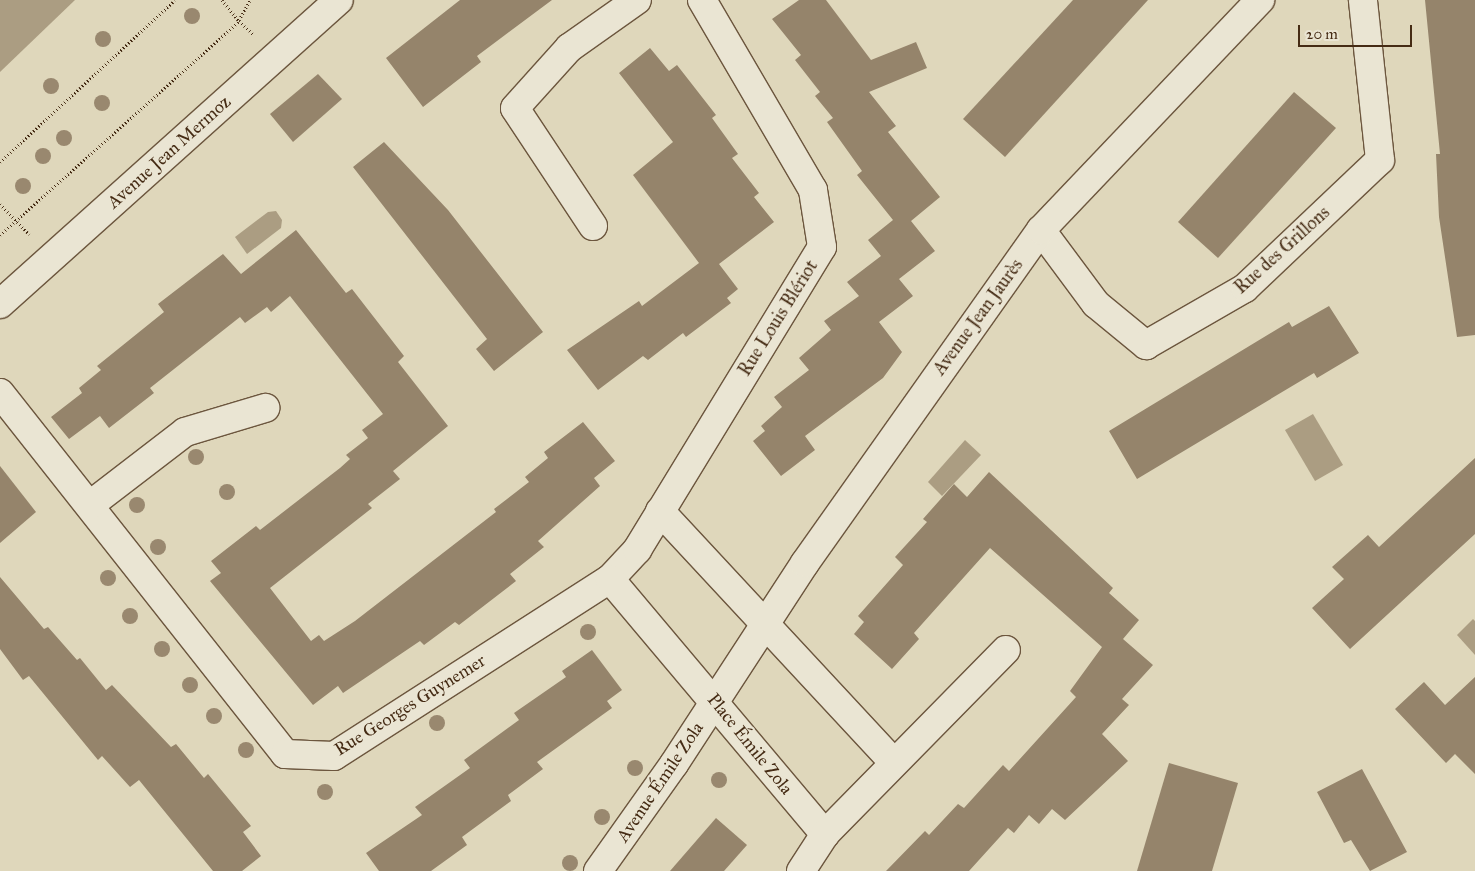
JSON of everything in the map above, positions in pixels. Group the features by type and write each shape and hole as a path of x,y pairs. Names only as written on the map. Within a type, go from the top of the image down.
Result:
{"street":[{"name":"Avenue Jean Mermoz","path":"0,304 339,0"},
{"path":"593,226 515,108 569,48 637,0"},
{"name":"Rue Louis Blériot","path":"637,550 822,247 813,190 702,0"},
{"name":"Avenue Jean Jaurès","path":"737,667 810,555 1041,230 1260,0"},
{"name":"Rue des Grillons","path":"1041,230 1096,304 1146,345 1245,288 1380,160 1363,0"},
{"name":"Rue Georges Guynemer","path":"0,393 285,754 334,756 610,579 637,550"},
{"path":"90,505 185,432 265,408"},
{"path":"660,511 893,762"},
{"name":"Place Émile Zola","path":"610,579 715,700 746,744 825,834"},
{"path":"801,871 825,834 893,762 1006,650"},
{"name":"Avenue Émile Zola","path":"598,871 737,667"}],"path":[{"path":"0,162 175,0"},
{"path":"222,0 239,21 276,56"},
{"path":"0,235 239,21 250,0"},
{"path":"0,204 52,257"}],"shaded area":[{"path":"0,0 75,0 0,72"},
{"path":"276,211 282,220 281,228 247,254 235,237 268,212"},
{"path":"1313,414 1343,465 1315,481 1285,430"},
{"path":"965,440 981,455 942,496 928,482"},
{"path":"1473,619 1475,621 1475,655 1457,635"}],"building":[{"path":"460,0 552,0 477,56 481,62 423,107 386,58"},
{"path":"799,0 826,0 871,60 916,42 927,68 869,92 896,126 888,132 940,197 911,221 935,251 899,279 913,296 879,322 902,352 883,378 805,436 815,450 781,476 753,441 765,431 761,426 782,407 774,397 809,370 799,358 831,330 824,321 859,296 847,282 881,256 868,240 893,220 857,175 862,171 827,122 833,118 815,96 820,92 795,60 801,55 772,19"},
{"path":"1073,0 1148,0 1005,157 963,119"},
{"path":"1425,0 1475,0 1475,335 1457,337 1439,217 1436,154 1440,154"},
{"path":"650,48 669,71 677,65 716,115 712,118 738,154 732,158 759,193 754,197 774,222 719,264 738,289 727,298 731,303 686,337 683,333 648,360 643,356 598,390 567,350 639,301 642,306 699,263 633,175 673,142 619,73"},
{"path":"318,74 342,99 293,142 270,114"},
{"path":"1294,92 1336,128 1218,258 1178,222"},
{"path":"384,142 448,210 543,332 494,371 476,349 487,339 353,167"},
{"path":"296,230 346,293 352,289 404,356 398,362 448,426 393,471 400,479 368,504 372,508 270,588 311,641 319,635 324,641 355,621 496,512 494,509 529,482 525,477 548,458 544,452 583,422 615,461 594,478 600,486 538,541 544,547 510,574 516,581 459,625 455,622 424,645 420,641 343,693 338,686 313,705 210,581 221,573 211,561 256,526 260,530 340,468 350,459 346,455 368,438 362,430 383,414 290,296 271,312 267,307 245,323 240,317 150,388 154,393 109,428 100,416 69,439 51,417 82,393 79,388 101,370 97,366 164,312 158,304 223,254 241,274"},
{"path":"1329,306 1359,353 1317,378 1314,373 1137,479 1109,431 1289,322 1292,327"},
{"path":"1475,458 1475,534 1350,649 1312,608 1344,579 1332,567 1368,535 1379,547"},
{"path":"0,466 36,512 0,543"},
{"path":"989,472 1113,588 1109,593 1139,620 1123,639 1153,665 1122,699 1129,705 1102,734 1128,761 1065,820 1052,809 1039,824 1029,815 1014,833 1008,828 969,871 886,871 925,831 929,835 958,804 964,808 1003,765 1009,771 1076,697 1070,691 1102,647 990,548 914,633 919,639 892,669 854,634 864,622 858,616 903,565 895,557 927,522 923,519 954,484 967,497"},
{"path":"0,577 44,629 48,627 77,660 80,658 106,690 112,685 171,747 176,744 204,778 208,774 251,826 243,832 261,856 242,871 213,871 139,780 130,787 102,756 98,760 29,676 23,680 0,649"},
{"path":"592,650 622,690 607,701 612,708 537,762 543,769 508,795 511,801 462,837 467,845 431,871 379,871 366,853 422,815 415,807 470,768 464,760 519,720 514,713 566,677 562,671"},
{"path":"1475,677 1475,774 1455,754 1446,763 1395,709 1424,682 1445,705"},
{"path":"1169,763 1238,783 1212,871 1137,871"},
{"path":"1362,769 1407,852 1370,871 1351,840 1344,843 1317,792"},
{"path":"716,818 747,845 724,871 670,871"}]}
